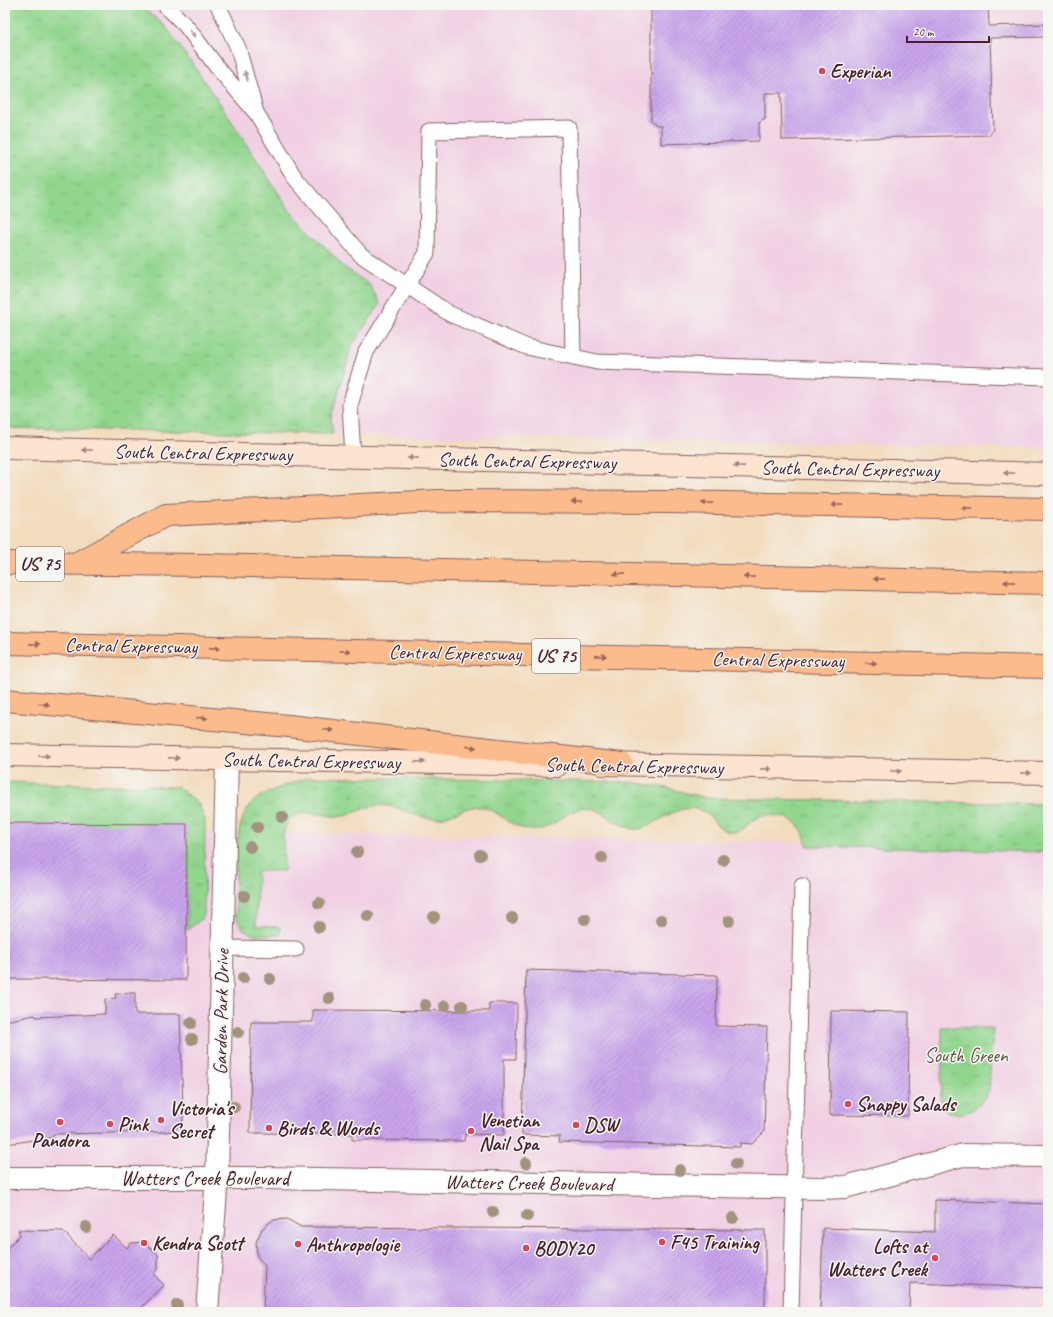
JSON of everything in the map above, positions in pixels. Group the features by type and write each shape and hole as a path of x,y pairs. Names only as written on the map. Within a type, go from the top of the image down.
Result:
{"highway":[{"path":"76,564 166,515 438,501 675,503 1048,510"},
{"name":"US 75","path":"5,563 1048,583"},
{"name":"Central Expressway","path":"5,644 1048,667"},
{"path":"5,700 289,726 622,764"}],"main road":[{"name":"South Central Expressway","path":"5,448 1048,474"},
{"name":"South Central Expressway","path":"5,755 622,764 1048,774"}],"street":[{"name":"Garden Park Drive","path":"207,1312 217,1177 227,759"},
{"name":"Watters Creek Boulevard","path":"5,1178 217,1177 794,1189 845,1187 962,1155 1048,1156"}],"lane":[{"path":"165,5 186,26 217,67 257,114 295,178 361,255 450,314 527,347 597,362 677,366 811,368 1048,377"},
{"path":"218,5 238,48 257,114"},
{"path":"353,457 350,405 366,352 427,253 429,131 569,128 572,357"},
{"path":"791,1312 802,886"},
{"path":"222,948 296,949"}],"shaded area":[{"path":"5,5 1048,5 1048,448 5,428"},
{"path":"5,828 1048,847 1048,1312 5,1312"}],"green space":[{"path":"5,5 140,5 166,27 221,105 290,211 344,267 370,285 380,304 352,345 331,417 333,434 5,428"},
{"path":"309,777 631,782 667,788 706,798 1048,804 1048,852 807,846 798,825 794,821 783,817 770,815 763,816 752,821 744,829 729,832 724,830 702,811 688,808 671,813 648,826 634,829 621,825 598,811 585,808 578,809 546,827 533,830 519,827 489,809 476,806 435,819 423,817 394,807 376,805 343,816 303,813 290,819 284,830 284,871 257,871 256,926 280,927 280,935 259,935 248,932 240,924 236,917 235,872 241,822 247,809 260,796"},
{"path":"5,782 178,787 198,803 205,820 204,915 187,930 186,833 5,830"},
{"name":"South Green","path":"942,1027 993,1028 989,1090 983,1100 971,1111 959,1114 946,1111 941,1101"}],"building":[{"name":"Experian","path":"651,5 988,5 989,26 1048,24 1048,37 990,38 993,129 990,135 782,140 781,93 765,93 765,119 759,123 759,141 661,144 661,126 657,126 651,121"},
{"path":"5,823 187,824 186,980 5,979"},
{"path":"526,970 717,975 716,1026 767,1027 764,1132 752,1144 740,1143 740,1147 559,1142 560,1136 522,1135"},
{"path":"135,993 135,1014 180,1014 183,1120 179,1126 173,1131 164,1132 53,1134 53,1137 7,1144 5,1136 5,1021 35,1015 36,1017 105,1014 105,999 116,998 115,994"},
{"path":"489,1003 517,1003 516,1059 504,1059 504,1135 465,1134 464,1141 352,1140 352,1134 250,1133 251,1022 313,1022 313,1010 489,1011"},
{"path":"831,1011 909,1012 908,1116 830,1115"},
{"name":"Lofts at Watters Creek","path":"935,1200 1048,1204 1048,1288 910,1283 909,1312 820,1312 823,1228 935,1232"},
{"path":"287,1219 301,1227 765,1230 765,1312 263,1312 265,1266 257,1256 256,1242 262,1229 273,1220"},
{"path":"18,1230 63,1231 89,1259 113,1235 127,1248 131,1243 144,1242 158,1254 158,1269 153,1274 164,1285 140,1309 143,1312 5,1312 5,1250 20,1235"}],"place":[{"name":"Experian","path":"822,71"},
{"name":"Snappy Salads","path":"848,1104"},
{"name":"Victoria's Secret","path":"161,1120"},
{"name":"Pandora","path":"60,1122"},
{"name":"Pink","path":"110,1124"},
{"name":"DSW","path":"576,1125"},
{"name":"Birds & Words","path":"269,1128"},
{"name":"Venetian Nail Spa","path":"471,1131"},
{"name":"F45 Training","path":"662,1242"},
{"name":"Kendra Scott","path":"144,1243"},
{"name":"Anthropologie","path":"298,1244"},
{"name":"BODY20","path":"526,1248"},
{"name":"Lofts at Watters Creek","path":"935,1258"}]}
